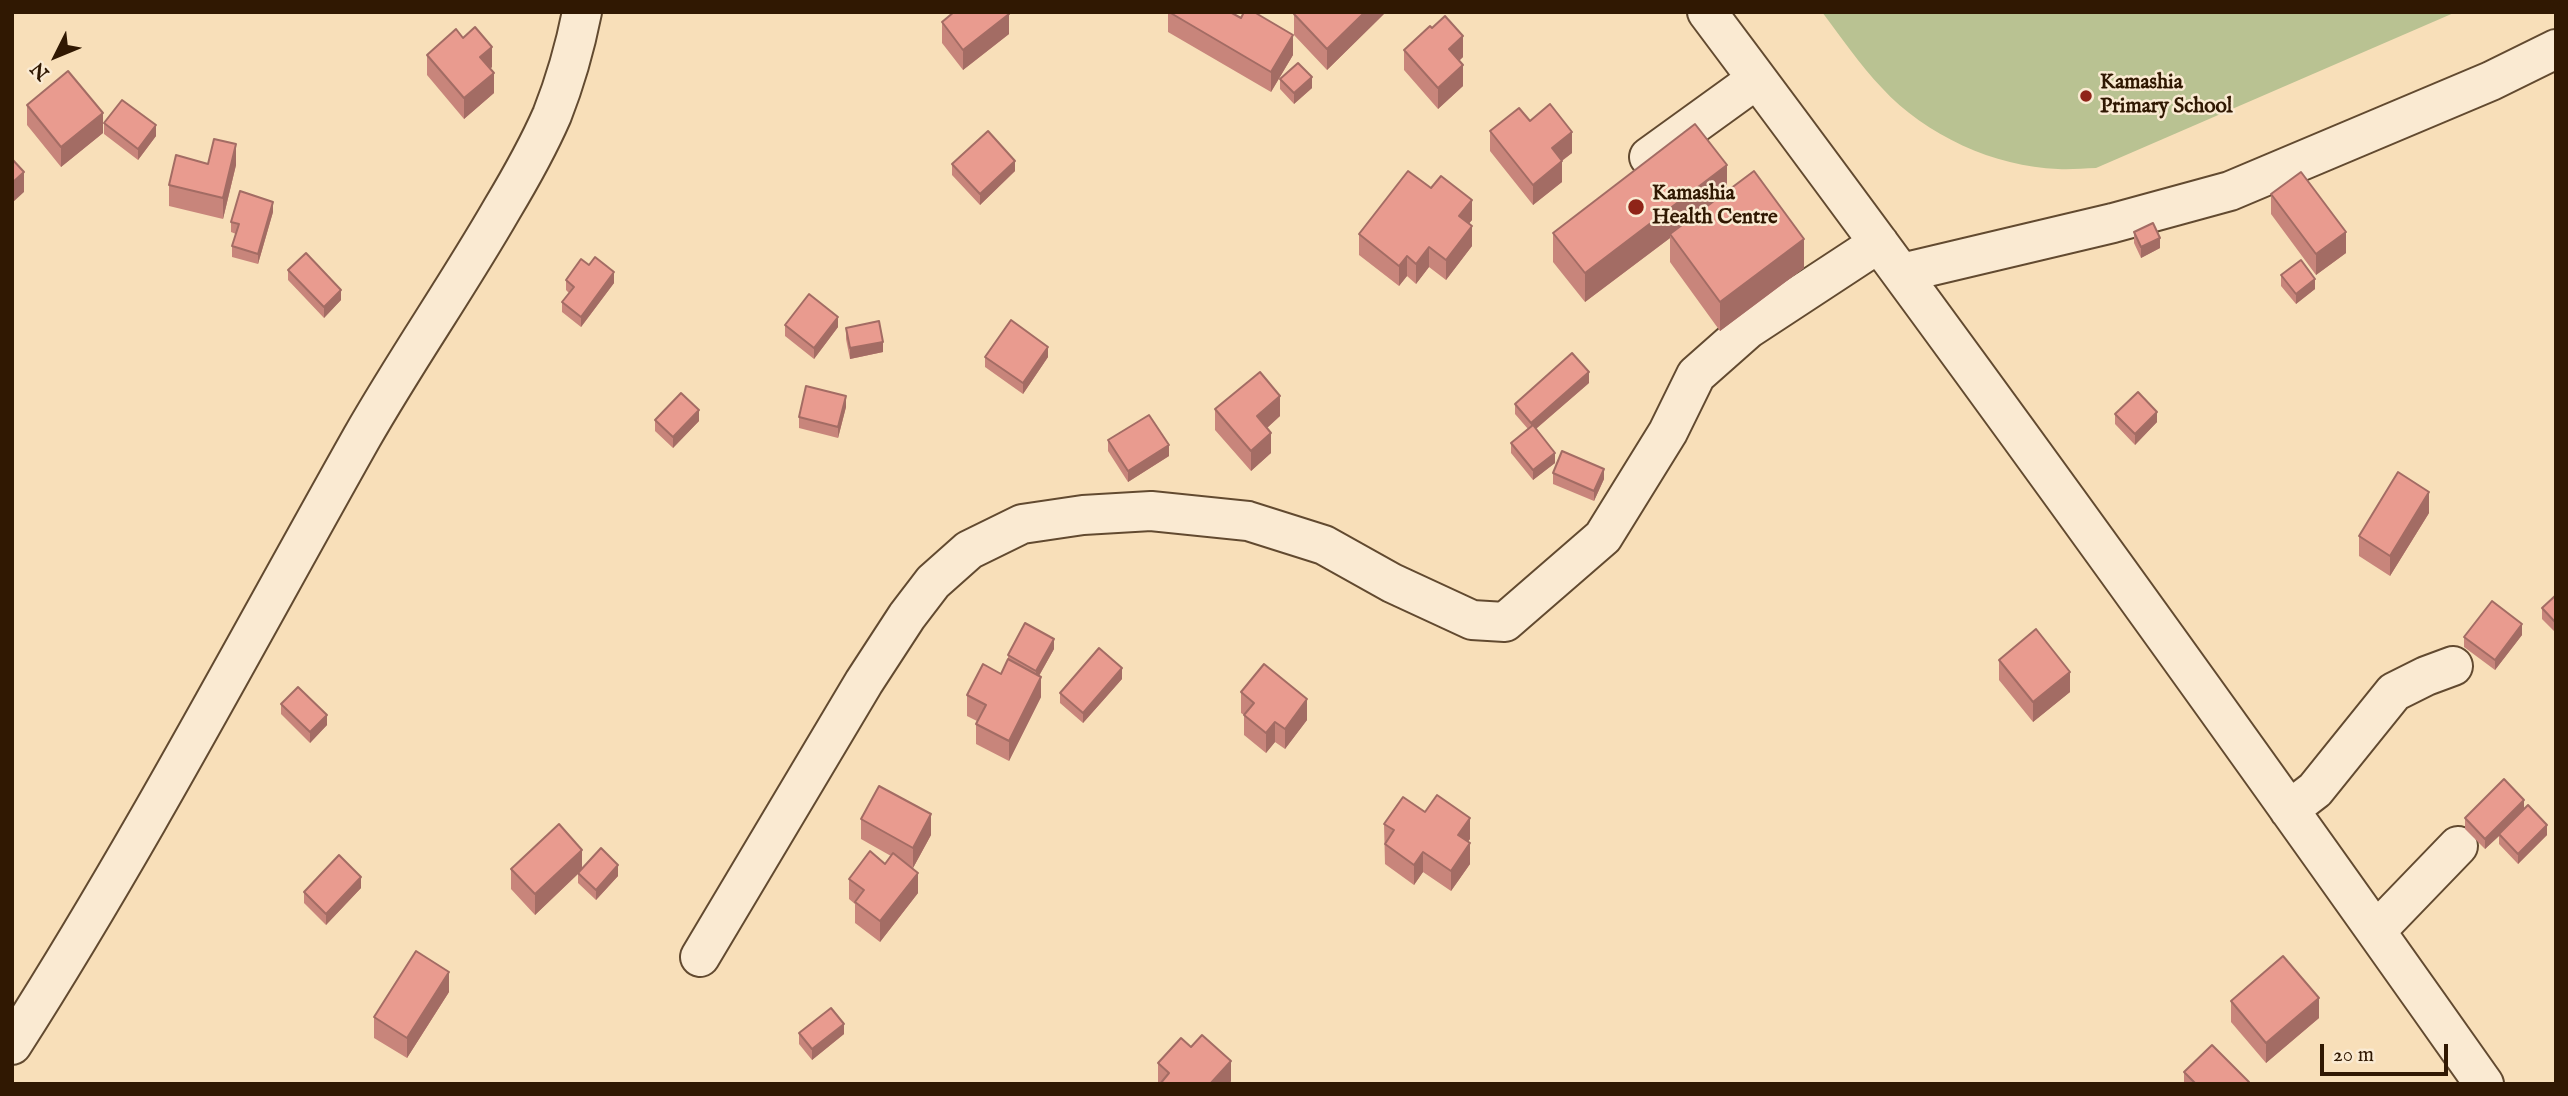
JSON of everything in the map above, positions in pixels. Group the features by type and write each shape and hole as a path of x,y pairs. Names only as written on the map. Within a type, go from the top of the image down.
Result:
{"street":[{"path":"12,1045 61,969 364,434 464,275 522,174 552,115 576,41 582,12"},
{"path":"1707,12 1902,273 2484,1084"},
{"path":"1902,273 2113,223 2230,191 2491,82 2556,49"},
{"path":"1649,158 1757,79"},
{"path":"700,957 864,682 900,627 933,582 969,550 1022,524 1083,515 1151,511 1248,522 1325,545 1392,583 1472,620 1505,622 1603,537 1668,432 1696,375 1748,329 1879,243"},
{"path":"2289,810 2315,790 2394,692 2453,666"},
{"path":"2376,931 2458,846"}],"green space":[{"name":"Kamashia Primary School","path":"1822,12 2456,12 2096,168 2068,169 2010,162 1986,155 1940,134 1899,105 1858,60"}],"building":[{"path":"954,12 1009,14 963,50 942,22"},
{"path":"1169,12 1230,12 1241,18 1244,12 1254,12 1293,35 1271,72"},
{"path":"1365,12 1327,49 1294,14"},
{"path":"1445,16 1463,36 1449,49 1463,65 1438,88 1404,50"},
{"path":"475,27 492,47 480,57 494,73 464,98 427,55 456,29 463,38"},
{"path":"1298,63 1312,77 1294,93 1280,79"},
{"path":"68,71 103,113 61,147 27,105"},
{"path":"122,100 156,125 138,149 104,123"},
{"path":"1550,104 1572,132 1552,148 1562,161 1533,185 1490,131 1519,108 1530,121"},
{"path":"1695,124 1727,165 1585,273 1553,233"},
{"path":"988,131 1015,161 980,194 952,164"},
{"path":"214,139 236,144 223,198 169,185 176,155 208,164"},
{"path":"12,159 24,172 12,183"},
{"path":"1408,171 1431,188 1441,176 1472,200 1459,216 1472,226 1446,260 1429,247 1416,264 1407,256 1399,266 1359,234"},
{"path":"1754,171 1804,239 1720,302 1670,234"},
{"path":"2301,172 2346,232 2316,254 2271,194"},
{"path":"240,191 273,202 258,254 232,246 239,224 231,222"},
{"path":"2153,223 2160,238 2141,247 2134,232"},
{"path":"306,253 341,290 324,307 288,270"},
{"path":"595,257 614,272 581,317 562,302 574,287 566,280 581,259 589,265"},
{"path":"2301,260 2315,279 2296,294 2281,275"},
{"path":"809,294 838,317 814,348 785,325"},
{"path":"1011,320 1048,347 1023,383 985,357"},
{"path":"879,321 883,342 850,348 846,328"},
{"path":"1572,353 1589,372 1531,423 1515,404"},
{"path":"1260,372 1280,396 1257,416 1271,433 1251,451 1215,409"},
{"path":"806,386 846,396 838,427 799,417"},
{"path":"2138,392 2157,412 2135,434 2115,414"},
{"path":"681,393 699,410 673,437 655,420"},
{"path":"1149,415 1169,445 1128,471 1108,440"},
{"path":"1533,425 1555,453 1533,470 1511,443"},
{"path":"1562,451 1604,469 1594,491 1553,473"},
{"path":"2398,472 2429,492 2390,556 2359,536"},
{"path":"2556,595 2556,623 2542,608"},
{"path":"2492,601 2522,624 2495,660 2464,637"},
{"path":"1025,623 1054,639 1036,671 1008,655"},
{"path":"2036,629 2070,672 2033,702 1999,660"},
{"path":"1099,648 1122,668 1083,713 1060,693"},
{"path":"1008,659 1041,677 1009,741 976,724 986,705 967,695 983,664 1001,674"},
{"path":"1264,664 1307,699 1285,729 1275,722 1266,733 1244,715 1254,703 1241,692"},
{"path":"298,687 327,715 310,732 281,704"},
{"path":"2504,779 2524,800 2485,839 2465,818"},
{"path":"879,786 931,814 913,848 861,819"},
{"path":"1437,795 1470,818 1458,835 1470,843 1451,871 1423,852 1414,865 1385,844 1394,830 1384,824 1403,797 1425,812"},
{"path":"2528,805 2547,825 2518,854 2499,834"},
{"path":"559,824 582,850 535,894 511,869"},
{"path":"601,848 618,865 596,890 578,873"},
{"path":"870,851 885,864 893,853 918,873 880,921 855,902 864,890 849,879"},
{"path":"339,855 361,877 326,914 304,892"},
{"path":"416,951 449,972 407,1038 374,1017"},
{"path":"2283,956 2319,998 2266,1043 2231,1001"},
{"path":"831,1008 844,1024 812,1049 799,1033"},
{"path":"1202,1035 1231,1061 1210,1084 1160,1084 1169,1073 1158,1063 1181,1038 1191,1047"},
{"path":"2212,1045 2249,1082 2247,1084 2196,1084 2184,1072"}],"place":[{"name":"Kamashia Primary School","path":"2086,96"},
{"name":"Kamashia Health Centre","path":"1636,207"}]}
